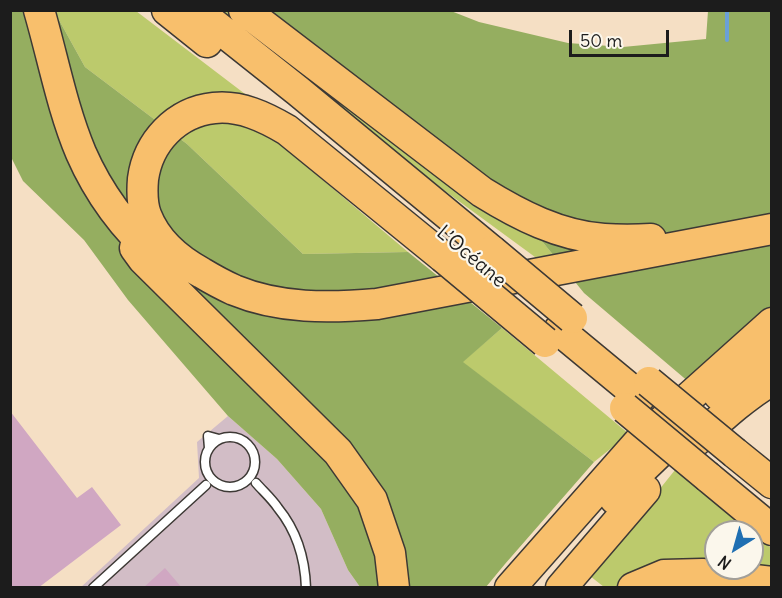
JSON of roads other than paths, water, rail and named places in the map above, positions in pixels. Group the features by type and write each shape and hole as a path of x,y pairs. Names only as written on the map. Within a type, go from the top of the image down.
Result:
{"highway":[{"path":"39,10 71,124 82,154 108,201 130,230 154,255 176,272 200,288 252,309 298,318 355,319 771,241"},
{"name":"L’Océane","path":"167,10 315,128 451,252 559,330 638,396 726,459 771,483"},
{"name":"L’Océane","path":"196,10 492,251 559,330"},
{"path":"244,10 482,192 520,215 562,231 602,239 628,240 704,235 712,241"},
{"path":"451,252 287,130 250,112 215,107 193,113 179,120 155,143 145,168 142,191 145,213 160,240 171,251 192,268 220,283 257,298 284,304 316,307 377,304 771,229"},
{"path":"82,154 81,168 98,198 116,226 143,259 338,452 372,500 390,553 394,588"},
{"path":"510,588 638,443 771,323"},
{"path":"536,588 638,474 716,398 744,374 771,356"},
{"path":"561,588 651,483 729,410 771,380"},
{"name":"L’Océane","path":"638,396 702,426 726,459 771,506"},
{"path":"726,459 771,463"},
{"path":"726,459 771,530"},
{"path":"633,588 664,575 702,574 771,582"}],"lane":[{"path":"207,485 208,474 205,461 209,448 227,437 243,441 249,446 255,462 256,483 279,508 292,528 301,553 306,588"},
{"path":"245,482 254,470"},
{"path":"208,474 218,484"},
{"path":"93,588 207,485 218,484 232,487 245,482 256,483"}],"waterway":[{"path":"727,10 727,40"}]}
